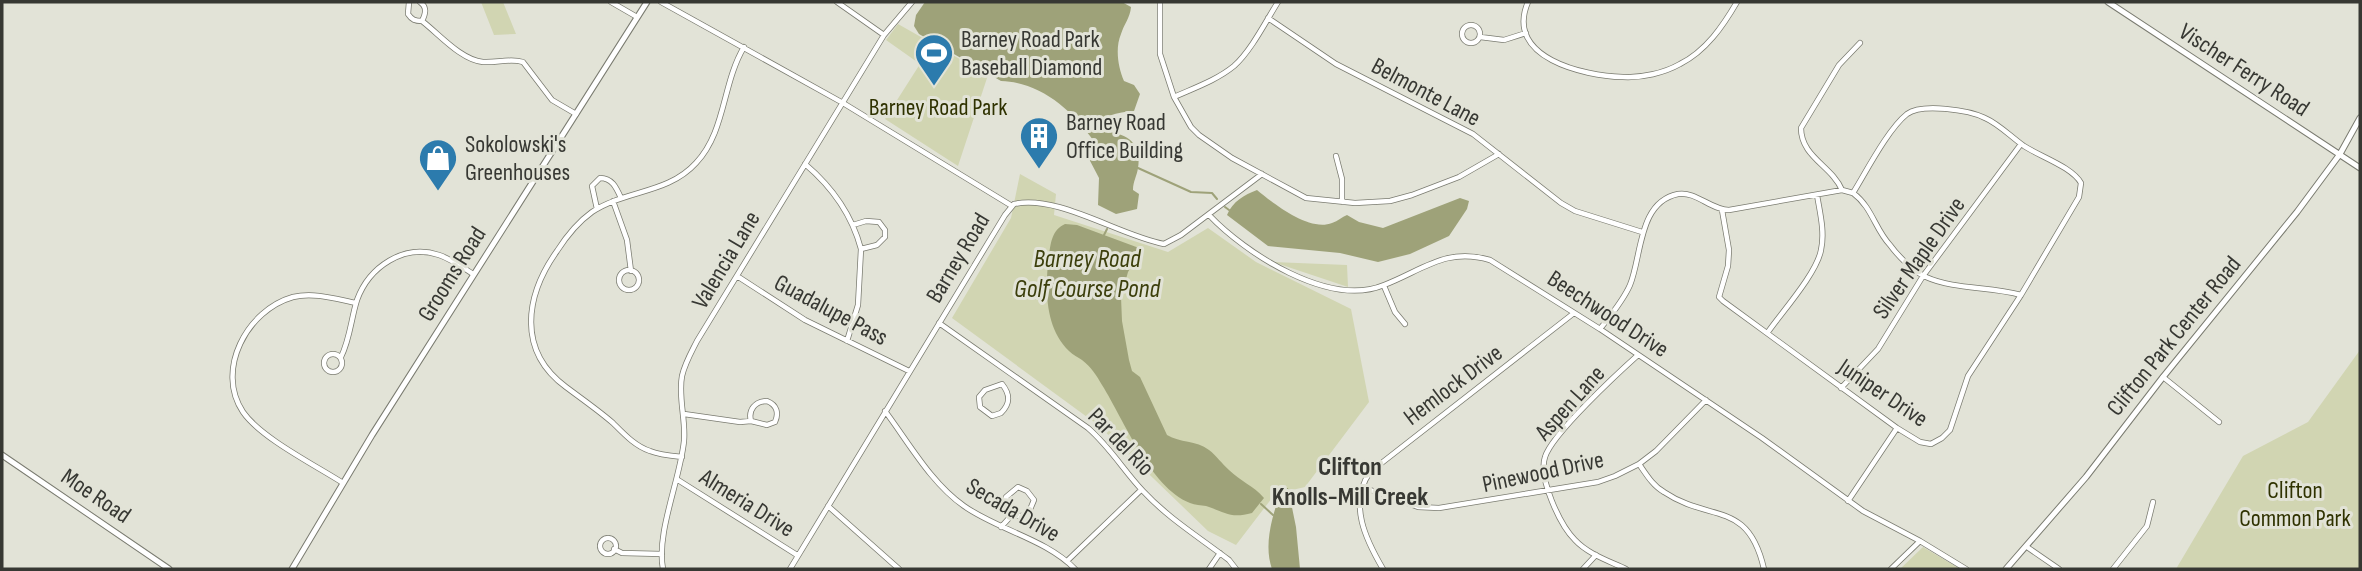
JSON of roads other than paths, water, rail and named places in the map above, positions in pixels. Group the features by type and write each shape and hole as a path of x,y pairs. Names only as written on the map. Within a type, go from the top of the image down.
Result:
{"street":[{"path":"409,2 408,14 412,19 422,20 471,59 485,62 523,62 552,100 576,114"},
{"path":"420,2 425,8 422,20"},
{"path":"611,2 637,17"},
{"name":"Grooms Road","path":"292,569 473,274 647,2"},
{"path":"661,2 843,103 1012,206"},
{"path":"837,2 884,36"},
{"name":"Valencia Lane","path":"663,569 663,538 682,457 684,414 681,383 685,366 884,36 912,2"},
{"path":"1160,2 1160,54 1183,115 1199,135 1233,158 1306,198 1342,202 1390,201 1459,177 1499,154"},
{"path":"1174,97 1214,79 1232,67 1278,2"},
{"path":"1528,2 1525,10 1526,33 1532,45 1542,55 1556,63 1624,77 1670,69 1696,55 1711,40 1737,2"},
{"name":"Vischer Ferry Road","path":"2108,2 2360,167"},
{"name":"Belmonte Lane","path":"1268,18 1372,85 1460,127 1568,207 1642,232"},
{"path":"1480,37 1475,26 1467,26 1463,30 1462,36 1473,43 1480,37 1504,40 1526,33"},
{"path":"1842,190 1837,180 1807,149 1801,138 1801,128 1839,65 1860,43"},
{"path":"682,457 653,452 636,444 560,383 540,358 531,332 530,317 533,298 550,261 579,224 597,209 613,201 668,184 698,162 715,132 730,76 744,47"},
{"path":"1853,193 1892,131 1909,112 1922,108 1968,112 1986,118 2022,144"},
{"name":"Clifton Park Center Road","path":"2006,569 2086,477 2297,212 2340,154 2360,118"},
{"name":"Silver Maple Drive","path":"1841,388 1878,349 1923,276 2022,144"},
{"name":"Juniper Drive","path":"1722,210 1729,250 1720,297 1897,428 1920,442 1931,444 1950,430 1968,376 2080,197 2081,183 2076,175 2022,144"},
{"path":"1336,156 1342,179 1342,202"},
{"path":"805,164 832,191 853,225 861,248 858,305 847,341"},
{"name":"Barney Road","path":"790,569 1012,206 1031,203 1064,209 1164,244 1209,215 1262,174"},
{"path":"597,209 592,186 600,178 614,184 621,198"},
{"path":"1600,329 1625,296 1631,282 1642,232 1658,206 1676,195 1690,195 1722,210 1842,190 1853,193 1868,208 1888,243 1923,276 1947,284 2002,289 2021,295"},
{"path":"1768,332 1817,264 1822,250 1823,230 1818,195"},
{"path":"613,201 632,263 631,271"},
{"name":"Beechwood Drive","path":"1209,215 1227,234 1254,254 1294,274 1343,290 1357,291 1384,286 1423,265 1446,258 1472,255 1503,266 1706,400 1848,501 1966,569"},
{"path":"853,225 873,220 885,230 882,242 861,248"},
{"path":"341,357 328,355 324,360 326,368 333,372 339,371 342,366 341,357 347,344 356,303 369,275 382,264 401,255 437,254 473,274"},
{"path":"631,271 636,274 638,282 633,289 627,290 620,284 619,278 622,273 631,271"},
{"name":"Guadalupe Pass","path":"737,276 805,320 909,371"},
{"path":"1384,286 1395,312 1405,324"},
{"path":"343,483 252,423 242,411 237,399 234,366 241,341 254,319 273,306 294,297 313,295 356,303"},
{"name":"Hemlock Drive","path":"1362,487 1378,463 1450,411 1574,313"},
{"name":"Par del Rio","path":"939,323 1095,434 1142,490 1171,518 1220,553 1236,569"},
{"name":"Aspen Lane","path":"1626,569 1581,546 1568,533 1543,471 1545,455 1562,431 1638,355"},
{"path":"1002,384 1008,393 1008,402 1001,413 992,416 982,410 979,397 985,390 1002,384 1009,374"},
{"path":"2163,377 2219,422"},
{"name":"Pinewood Drive","path":"1362,487 1418,507 1439,509 1598,482 1639,464 1674,435 1706,400"},
{"path":"684,414 771,425 776,419 776,408 767,401 758,402 752,408 751,421"},
{"name":"Secada Drive","path":"885,411 937,480 954,498 1001,527 1067,561 1076,569"},
{"path":"1848,501 1897,428"},
{"name":"Moe Road","path":"2,454 169,569"},
{"path":"1639,464 1663,492 1733,519 1747,528 1756,542 1764,569"},
{"name":"Almeria Drive","path":"678,481 797,555"},
{"path":"1362,487 1359,499 1360,515 1368,543 1383,569"},
{"path":"1001,527 1011,516 1021,516 1029,512 1034,505 1032,495 1022,488 1013,490 1006,498 1011,516"},
{"path":"1067,561 1142,490"},
{"path":"2113,569 2147,526 2153,502"},
{"path":"828,506 899,569"},
{"path":"1891,569 1920,541"},
{"path":"2027,547 2059,569"},
{"path":"614,550 622,554 662,554"},
{"path":"1209,569 1220,553"},
{"path":"1584,569 1596,555"}],"water":[{"path":"925,2 1122,2 1131,7 1119,39 1118,57 1124,81 1134,85 1140,94 1134,111 1110,115 1090,128 1093,132 1119,134 1132,142 1138,157 1133,190 1139,194 1137,209 1116,214 1098,205 1099,178 1088,157 1093,140 1065,108 1029,86 1001,81 919,34 914,26 916,15"},
{"path":"1257,190 1292,215 1313,224 1323,225 1347,215 1359,222 1383,228 1460,198 1469,201 1467,209 1449,236 1410,254 1378,262 1340,253 1268,246 1227,215 1239,199"},
{"name":"Barney Road Golf Course Pond","path":"1065,224 1077,225 1139,248 1121,297 1122,321 1132,371 1140,377 1167,435 1209,450 1233,474 1264,498 1252,513 1228,514 1190,503 1162,483 1139,451 1094,372 1061,341 1048,306 1047,280 1052,241 1057,230"},
{"path":"1288,488 1296,527 1300,569 1272,569 1268,549 1270,529 1282,489"}],"waterway":[{"path":"1138,168 1191,192 1212,193 1217,199"},
{"path":"1225,207 1229,210"},
{"path":"1104,235 1107,229"},
{"path":"1261,504 1273,515"}],"place":[{"name":"Barney Road Park Baseball Diamond","path":"934,87"},
{"name":"Barney Road Office Building","path":"1039,170"},
{"name":"Sokolowski's Greenhouses","path":"438,192"}],"district":[{"name":"Clifton Knolls-Mill Creek","path":"1350,482"}],"park label":[{"name":"Barney Road Park","path":"938,107"},
{"name":"Clifton Common Park","path":"2295,504"}]}
